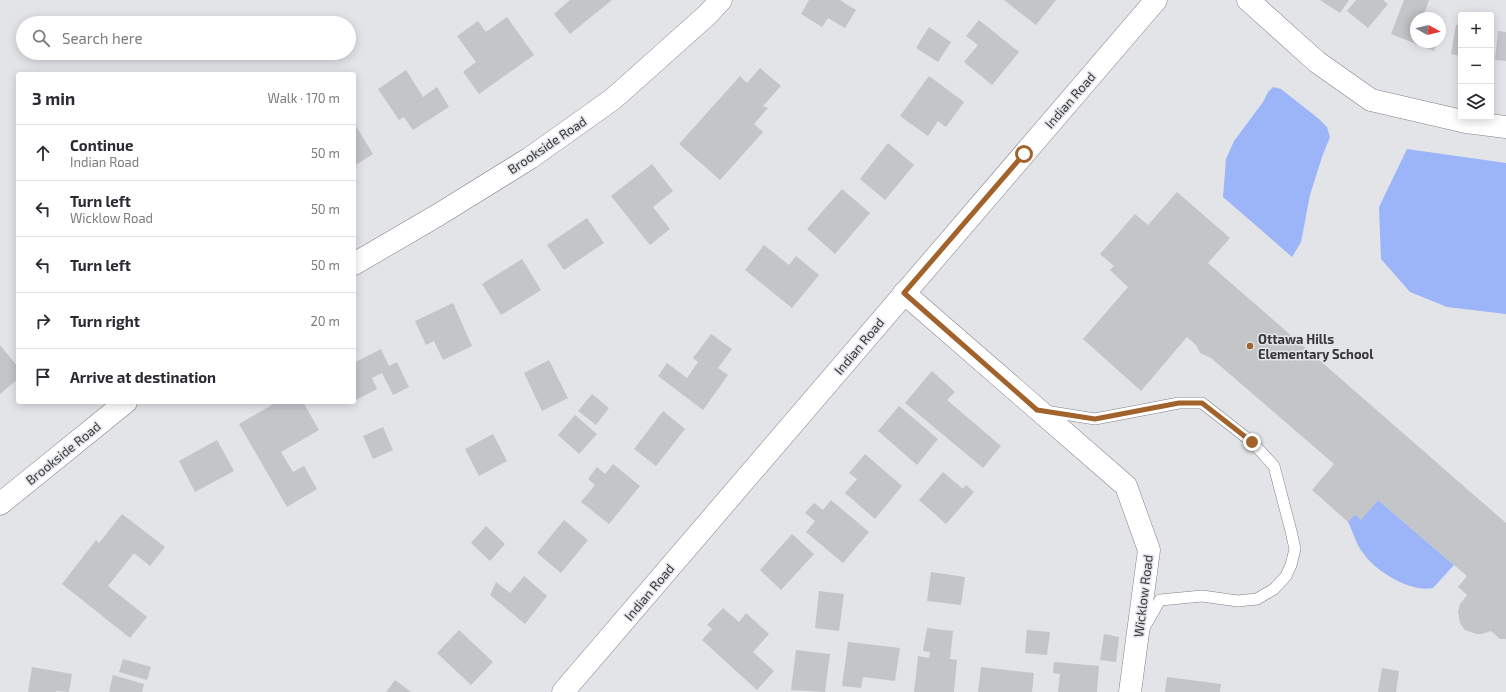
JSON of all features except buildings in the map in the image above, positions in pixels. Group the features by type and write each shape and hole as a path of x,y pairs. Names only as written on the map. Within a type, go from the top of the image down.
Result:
{"street":[{"name":"Brookside Road","path":"356,263 438,215 530,158 613,99 707,15 721,0"},
{"name":"Indian Road","path":"563,692 1156,0"},
{"path":"1248,0 1317,62 1371,100 1466,122 1506,127"},
{"name":"Wicklow Road","path":"904,293 1126,486 1149,550 1130,692"},
{"name":"Brookside Road","path":"0,504 124,404"}],"lane":[{"path":"1037,410 1095,419 1179,403 1202,403 1252,442 1274,466 1295,549 1291,565 1286,576 1274,589 1257,599 1238,601 1202,596 1160,600 1137,641"}],"shaded area":[{"path":"1273,87 1281,89 1319,119 1327,127 1330,137 1310,195 1301,242 1292,257 1223,197 1226,159 1234,141"},
{"path":"1407,149 1506,163 1506,314 1447,307 1410,292 1381,259 1379,207"},
{"path":"1378,500 1454,565 1433,588 1424,589 1414,587 1394,579 1376,567 1356,542 1348,522 1355,514 1361,519"}],"place":[{"name":"Ottawa Hills Elementary School","path":"1250,346"}],"route":[{"path":"1024,154 904,293 1037,410 1095,419 1179,403 1202,403 1252,442"}]}
